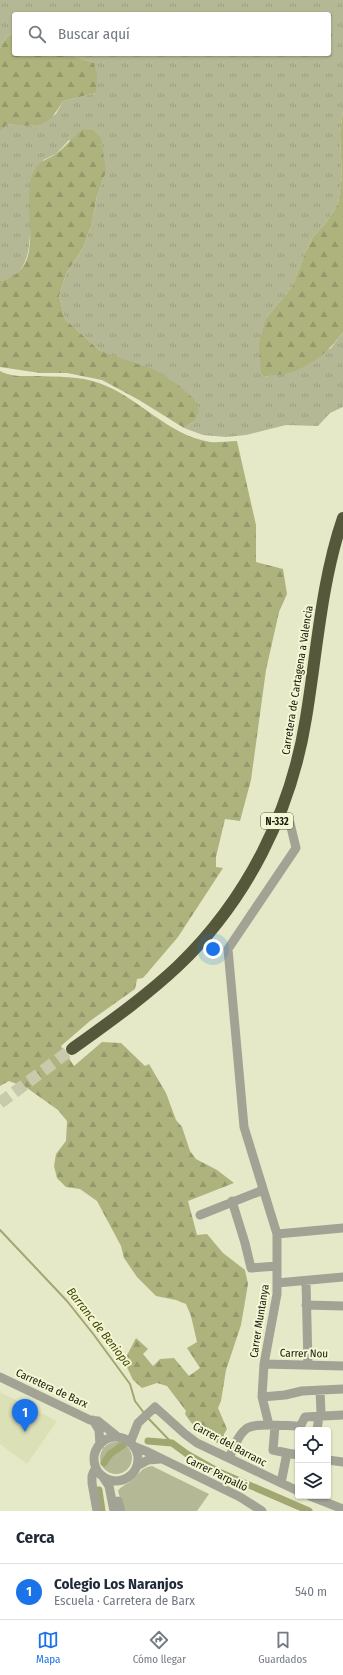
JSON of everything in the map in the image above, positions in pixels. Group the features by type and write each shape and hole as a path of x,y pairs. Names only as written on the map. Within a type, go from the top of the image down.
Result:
{"highway":[{"name":"Carretera de Cartagena a Valencia","path":"72,1049 153,988 198,946 242,889 266,845 289,790 301,748 323,604 331,562 343,518"}],"street":[{"name":"Carrer Muntanya","path":"288,1454 273,1450 272,1426 262,1397 264,1364 278,1284 277,1234 244,1127 228,949 296,848 290,823"},
{"path":"200,1215 263,1190"},
{"path":"232,1202 251,1268 277,1266"},
{"path":"277,1234 343,1228"},
{"path":"278,1284 343,1276"},
{"path":"306,1281 308,1365"},
{"path":"306,1305 343,1306"},
{"name":"Carrer Nou","path":"264,1364 343,1366"},
{"name":"Carretera de Barx","path":"0,1377 42,1398 94,1420 98,1420 119,1438"},
{"path":"262,1397 285,1395 302,1391 343,1389"},
{"path":"317,1427 321,1413 320,1390"},
{"name":"Carrer del Barranc","path":"132,1444 138,1423 151,1410 158,1408 185,1434 197,1443 295,1490"},
{"path":"229,1458 242,1432 247,1427 298,1426 301,1425 305,1417 343,1415"},
{"name":"Carretera de Barx","path":"94,1420 99,1430 100,1445"},
{"path":"114,1511 109,1486 99,1473 94,1457 100,1445 105,1440 119,1438 132,1444 138,1455 137,1466 132,1474 122,1480 117,1487 116,1494 120,1511"},
{"name":"Carrer Parpalló","path":"132,1444 240,1497 262,1511"},
{"path":"281,1483 288,1454 295,1455"},
{"path":"137,1466 148,1460 160,1459"},
{"path":"331,1460 343,1462"},
{"path":"97,1511 92,1476 94,1471 112,1480 122,1480"},
{"path":"318,1499 343,1509"}],"shaded area":[{"path":"0,1392 57,1421 27,1464 0,1444"}],"green space":[{"path":"0,0 343,0 343,111 340,133 342,177 338,204 325,224 313,237 292,287 266,318 264,377 273,375 331,348 343,332 343,407 330,413 318,426 286,425 246,435 226,437 203,435 184,428 194,421 100,351 65,319 59,296 66,274 84,246 92,222 97,196 106,172 69,140 56,154 43,160 26,259 22,267 14,276 0,280 0,132 6,124 33,126 56,114 63,101 96,93 94,63 73,56 331,56 331,12 12,12 12,33 7,37 0,48"},
{"path":"12,33 12,56 73,56 94,63 97,75 96,93 63,101 46,122 34,126 7,124 0,132 0,48 7,37"},
{"path":"343,111 343,332 327,351 300,369 289,373 264,377 261,373 259,345 266,318 292,287 313,237 325,224 338,204 342,177 340,133"},
{"path":"83,129 93,130 101,138 106,172 97,196 92,222 84,246 66,274 59,296 65,319 100,351 155,370 177,384 194,399 199,411 194,421 184,428 139,400 102,380 67,373 40,373 0,367 0,280 11,277 22,269 28,257 30,243 29,195 35,169 39,164 56,154"},
{"path":"0,371 18,376 68,377 99,383 127,397 180,432 210,442 237,441 256,525 256,562 283,569 287,594 279,612 266,670 251,780 240,821 225,819 216,857 216,867 223,868 178,937 143,978 137,979 135,989 90,1021 61,1046 74,1066 102,1042 121,1043 145,1066 149,1064 166,1093 176,1120 182,1127 190,1151 196,1159 217,1170 234,1183 188,1201 197,1235 207,1234 223,1253 245,1270 248,1284 241,1325 226,1370 221,1401 218,1408 227,1429 224,1434 223,1445 206,1436 193,1425 185,1414 186,1411 167,1386 157,1383 142,1388 133,1380 124,1361 136,1338 148,1349 143,1354 153,1366 160,1359 174,1358 189,1376 200,1368 187,1348 197,1342 191,1316 186,1304 176,1300 156,1296 137,1277 124,1258 121,1246 97,1201 80,1189 66,1187 57,1178 54,1166 56,1154 66,1141 67,1121 58,1110 27,1088 9,1081 0,1086"},
{"path":"113,1442 119,1442 128,1446 132,1458 128,1470 119,1474 113,1474 104,1470 100,1461 100,1455 104,1446"},
{"path":"152,1466 209,1494 197,1511 124,1511 118,1491 134,1479 145,1468"}],"waterway":[{"name":"Barranc de Beniopa","path":"0,1230 67,1301 94,1335 130,1384 135,1401 144,1413"},
{"name":"Barranc de Beniopa","path":"148,1418 172,1443"},
{"name":"Barranc de Beniopa","path":"148,1441 172,1443 187,1454 219,1472 309,1511"},
{"path":"104,1463 110,1454 123,1445"},
{"path":"99,1490 102,1511"}],"tunnel":[{"path":"0,1103 72,1049"}],"place":[{"name":"Colegio Los Naranjos","path":"25,1432"}]}
